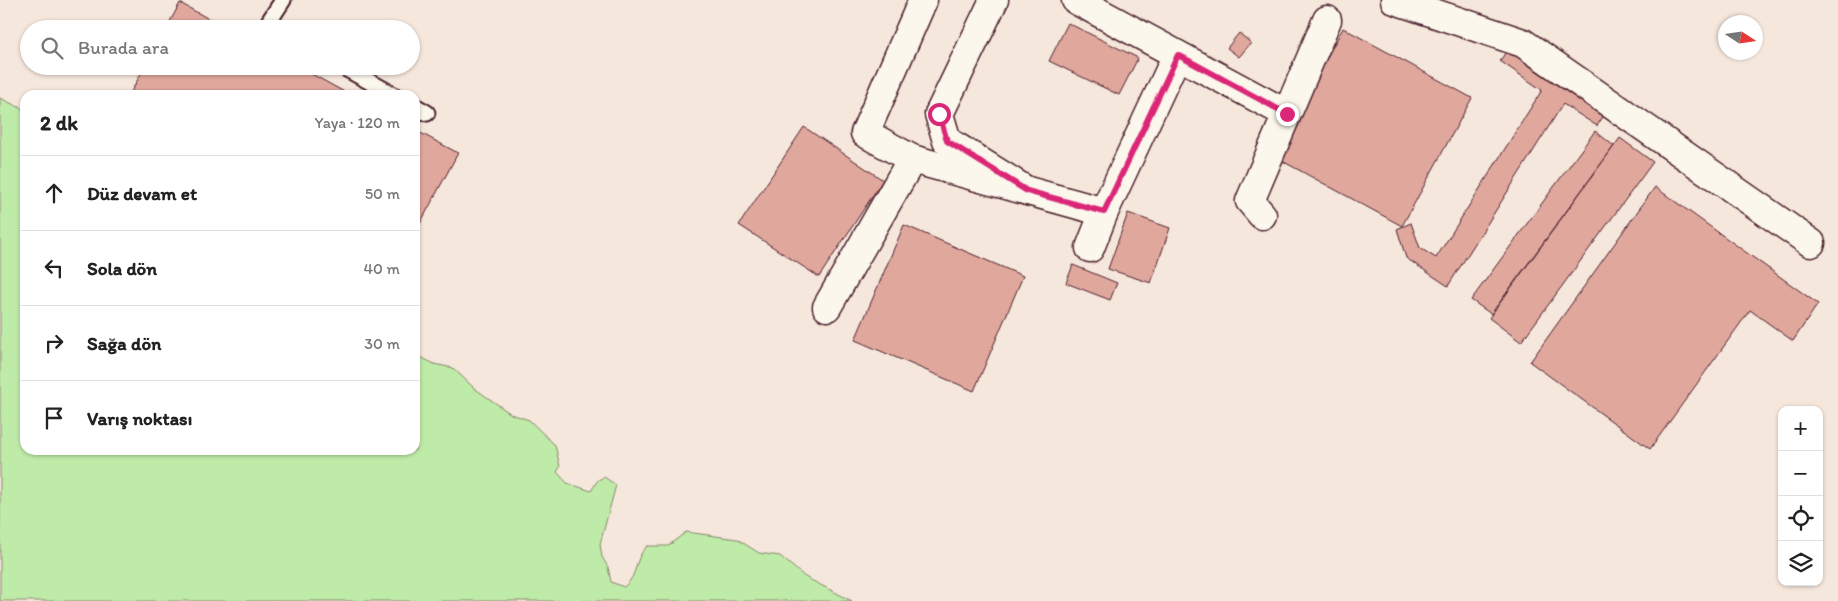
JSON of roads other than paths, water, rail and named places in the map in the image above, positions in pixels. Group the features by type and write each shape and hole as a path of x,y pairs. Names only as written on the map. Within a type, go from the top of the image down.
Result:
{"street":[{"path":"923,0 865,134 912,159 1104,212"},
{"path":"994,0 939,114 947,141 1027,191"},
{"path":"1076,0 1287,114"},
{"path":"1395,0 1523,43 1811,242"},
{"path":"1262,215 1250,201 1327,20"},
{"path":"1090,248 1104,212 1178,55"},
{"path":"827,307 912,159"}],"lane":[{"path":"270,20 283,0"},
{"path":"357,75 385,90"}]}
